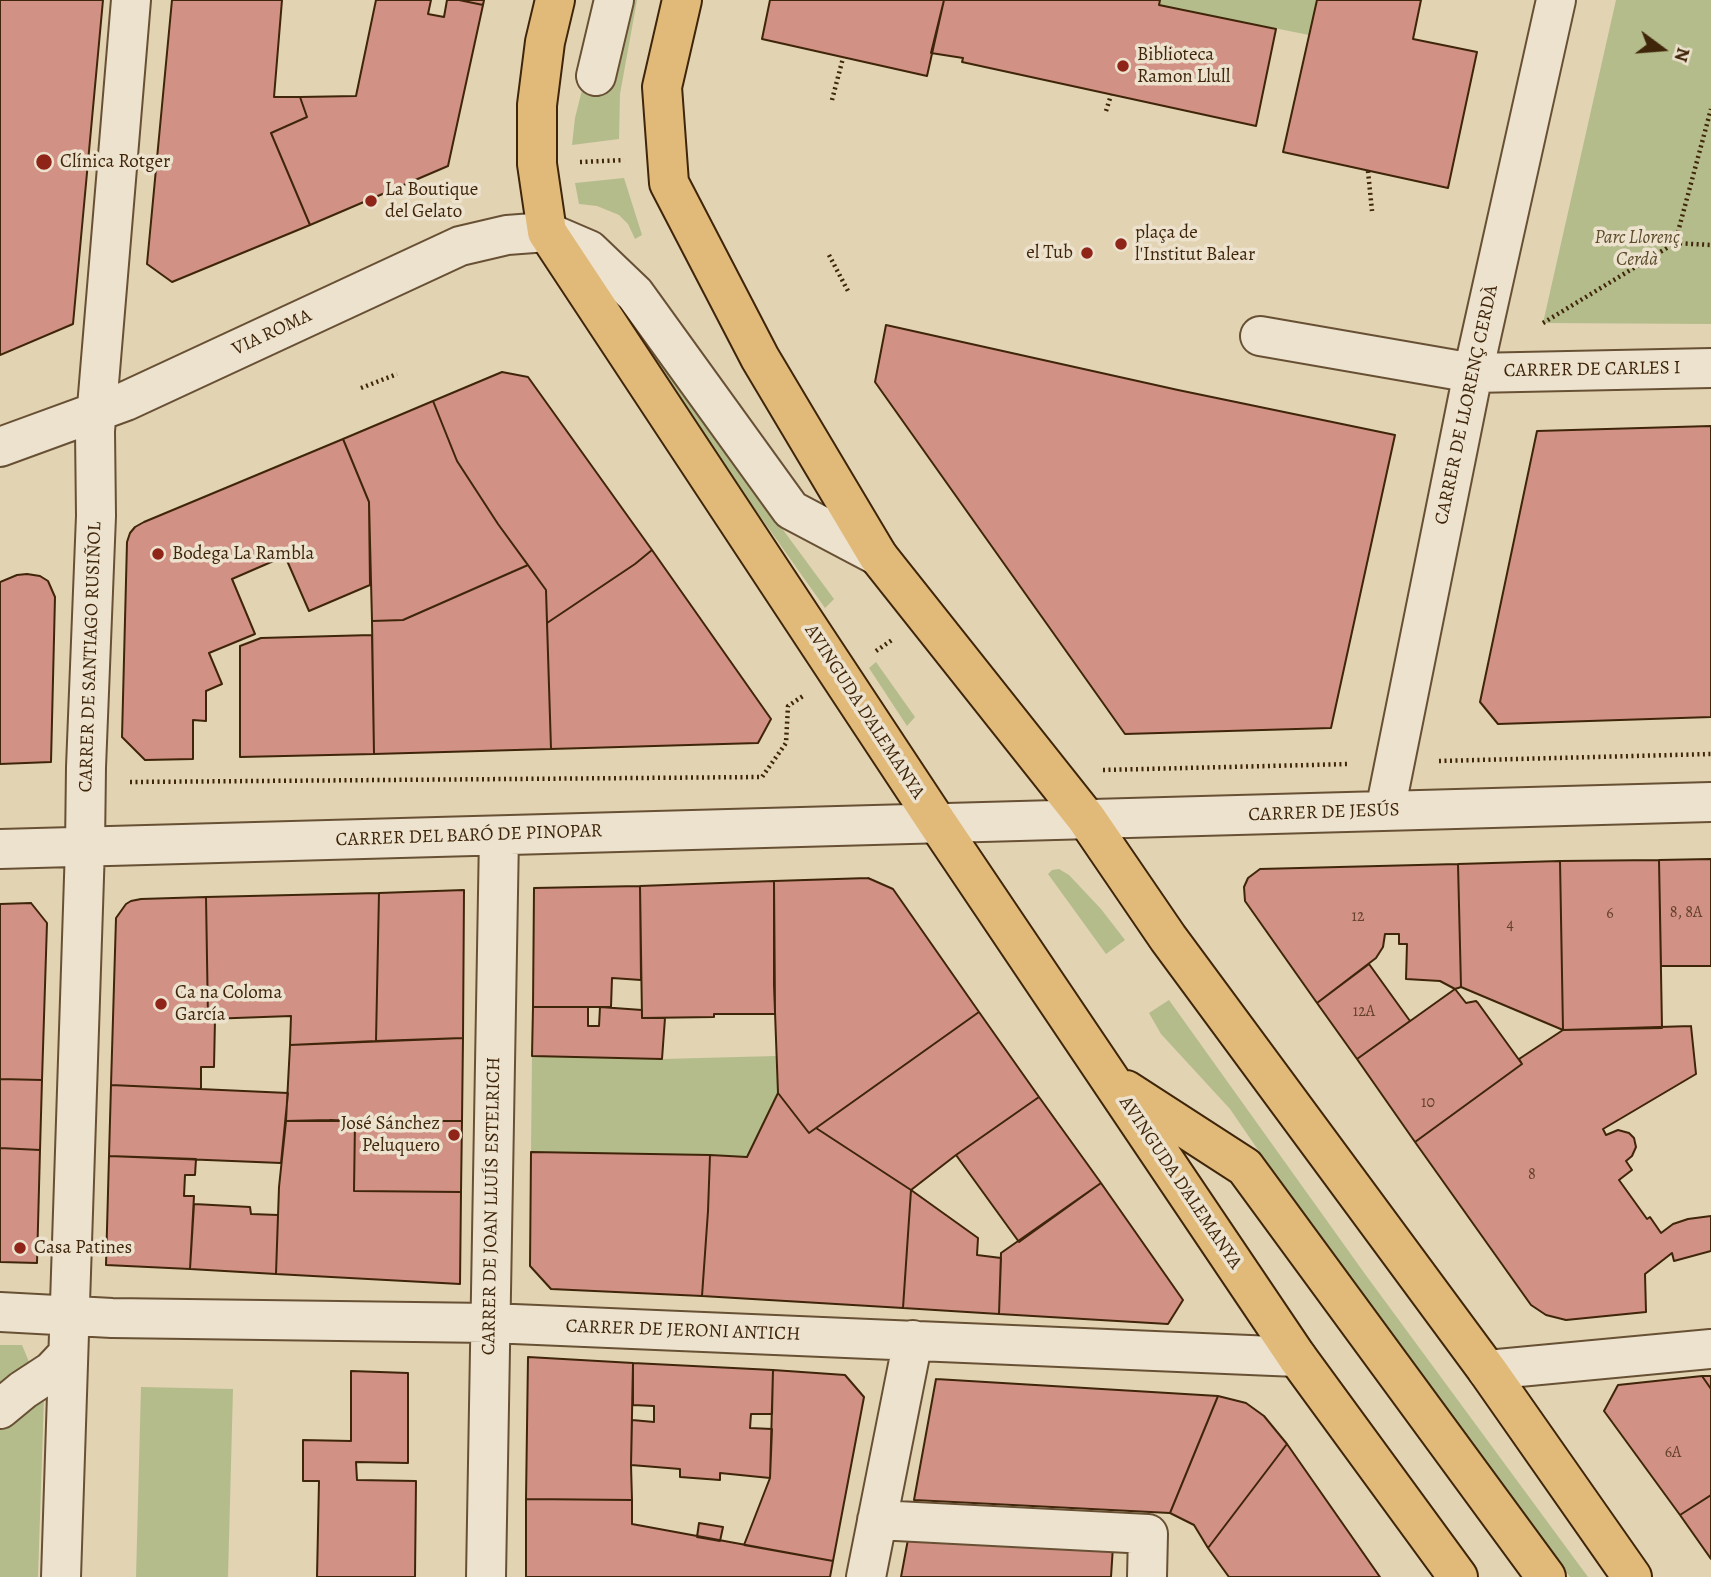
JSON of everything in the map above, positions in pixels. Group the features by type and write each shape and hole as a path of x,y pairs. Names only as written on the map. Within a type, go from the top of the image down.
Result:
{"main road":[{"path":"547,232 537,164 537,105 545,42 555,0"},
{"path":"682,0 662,87 669,183 760,358 878,556 1086,818 1168,937 1487,1370 1632,1577"},
{"name":"AVINGUDA D'ALEMANYA","path":"547,232 938,824 1297,1357 1458,1577"},
{"path":"1112,1082 1245,1167 1545,1577"}],"street":[{"name":"CARRER DE SANTIAGO RUSIÑOL","path":"61,1577 96,516 94,447 131,0"},
{"path":"596,76 614,0"},
{"name":"CARRER DE LLORENÇ CERDÀ","path":"1385,811 1473,373 1556,0"},
{"name":"VIA ROMA","path":"0,447 126,401 460,246 507,235 547,232"},
{"path":"547,232 589,250 635,294 791,510 878,556"},
{"name":"CARRER DE CARLES I","path":"1260,336 1473,373 1711,368"},
{"name":"CARRER DE JESÚS","path":"938,824 1711,802"},
{"name":"CARRER DEL BARÓ DE PINOPAR","path":"0,849 938,824"},
{"name":"CARRER DE JOAN LLUÍS ESTELRICH","path":"486,1577 499,836"},
{"name":"CARRER DE JERONI ANTICH","path":"0,1312 126,1318 490,1323 1297,1357"},
{"path":"866,1577 913,1340"},
{"path":"1487,1370 1711,1349"},
{"path":"0,1409 52,1371 68,1354"},
{"path":"877,1520 1148,1534 1147,1577"}],"path":[{"path":"832,100 843,58"},
{"path":"1106,111 1111,95"},
{"path":"1675,243 1711,109"},
{"path":"537,164 667,157"},
{"path":"1368,171 1372,211"},
{"path":"1544,323 1675,243 1711,245"},
{"path":"829,255 848,291"},
{"path":"361,388 397,373"},
{"path":"121,782 762,777 786,743 788,706 927,618"},
{"path":"1097,770 1711,754"}],"green space":[{"path":"624,0 637,0 620,94 619,139 572,145 575,118 587,70"},
{"path":"1160,0 1317,0 1309,35 1159,5"},
{"name":"Parc Llorenç Cerdà","path":"1616,0 1711,0 1711,324 1543,323"},
{"path":"624,178 642,235 635,239 628,224 619,215 597,206 579,204 575,183"},
{"path":"629,324 834,599 825,608 723,464"},
{"path":"876,662 915,717 907,726 869,668"},
{"path":"1059,869 1069,875 1101,909 1125,940 1106,954 1048,874"},
{"path":"1169,1000 1365,1274 1588,1577 1570,1577 1459,1430 1293,1201 1230,1109 1161,1034 1149,1013"},
{"path":"532,1056 662,1059 776,1056 778,1093 747,1157 531,1152"},
{"path":"0,1345 22,1345 44,1398 38,1577 0,1577"},
{"path":"141,1387 233,1389 228,1577 136,1577"}],"building":[{"name":"Clínica Rotger","path":"0,0 103,0 73,324 0,355"},
{"path":"172,0 282,0 274,97 300,97 307,117 271,133 310,225 172,282 147,264"},
{"path":"376,0 431,0 428,14 444,17 447,0 483,5 448,166 310,225 271,133 307,117 300,97 356,96"},
{"path":"459,0 484,0 483,5"},
{"path":"770,0 944,0 927,76 762,39"},
{"path":"944,0 1160,0 1159,5 1276,29 1256,126 962,62 963,58 931,53"},
{"path":"1317,0 1421,0 1413,39 1477,52 1448,188 1283,152"},
{"path":"886,325 1395,435 1331,728 1125,734 875,382"},
{"path":"502,372 528,377 652,550 547,623 546,590 457,461 433,401"},
{"path":"433,401 457,461 528,565 403,620 372,621 369,502 343,439"},
{"path":"1711,426 1711,717 1498,724 1480,702 1537,431"},
{"path":"343,439 369,502 370,585 309,611 285,556 232,579 255,634 209,653 222,684 206,691 206,721 193,720 193,759 145,760 122,737 127,542 130,533 144,522"},
{"path":"652,550 771,719 758,743 551,749 547,623"},
{"path":"528,565 546,590 551,749 374,754 372,621 403,620"},
{"path":"27,574 40,576 48,581 55,597 51,762 0,764 0,582"},
{"path":"372,635 374,754 240,757 240,646 261,638"},
{"path":"1711,859 1711,966 1661,966 1659,860"},
{"path":"1659,860 1662,1028 1563,1030 1560,861"},
{"path":"1560,861 1563,1030 1461,987 1458,864"},
{"path":"1458,864 1461,987 1455,989 1440,981 1406,979 1407,944 1399,944 1399,934 1385,934 1383,947 1376,958 1317,1003 1245,901 1244,887 1248,878 1260,869"},
{"path":"868,878 893,889 979,1012 809,1133 778,1093 774,881"},
{"path":"774,881 775,1014 642,1018 640,886"},
{"path":"640,886 641,980 612,978 611,1007 533,1007 534,888"},
{"path":"464,890 463,1038 376,1041 379,893"},
{"path":"379,893 376,1041 290,1045 291,1016 208,1019 206,897"},
{"name":"Ca na Coloma García","path":"206,897 208,1019 215,1019 214,1067 201,1067 201,1089 111,1085 116,918 131,901"},
{"path":"31,903 47,923 42,1080 0,1079 0,904"},
{"path":"1369,964 1410,1021 1357,1059 1317,1003"},
{"path":"1455,989 1466,1003 1478,1003 1522,1064 1415,1142 1357,1059"},
{"path":"533,1007 588,1007 588,1026 599,1026 600,1007 642,1010 642,1018 665,1018 662,1059 532,1056"},
{"path":"979,1012 1039,1097 911,1190 816,1128"},
{"path":"1691,1026 1696,1074 1603,1129 1606,1135 1618,1130 1629,1133 1634,1138 1636,1147 1626,1161 1632,1170 1619,1180 1647,1219 1650,1217 1661,1233 1673,1224 1711,1216 1711,1251 1674,1261 1672,1253 1645,1274 1646,1312 1566,1320 1546,1315 1531,1305 1415,1142 1522,1064 1519,1059 1563,1030"},
{"path":"463,1038 462,1121 286,1121 290,1045"},
{"path":"0,1079 42,1080 40,1150 0,1148"},
{"path":"111,1085 288,1093 281,1163 109,1156"},
{"path":"778,1093 809,1133 816,1128 911,1190 903,1308 702,1296 710,1155 747,1157"},
{"path":"1039,1097 1101,1183 1019,1242 956,1155"},
{"path":"286,1121 355,1121 354,1191 461,1192 460,1284 276,1274 279,1187"},
{"path":"355,1121 462,1121 461,1192 354,1191"},
{"path":"0,1148 40,1150 37,1263 0,1262"},
{"path":"531,1152 710,1155 702,1296 551,1289 530,1266"},
{"path":"109,1156 196,1159 195,1175 185,1175 184,1196 194,1196 190,1269 106,1265"},
{"path":"1101,1183 1183,1300 1168,1324 999,1314 1001,1253"},
{"path":"911,1190 978,1238 977,1255 1001,1258 999,1314 903,1308"},
{"path":"194,1204 250,1207 251,1214 278,1215 276,1274 190,1269"},
{"path":"528,1357 633,1363 632,1500 526,1499"},
{"path":"633,1363 773,1370 772,1414 751,1414 750,1428 772,1429 770,1478 720,1473 720,1480 680,1477 680,1469 631,1465 632,1420 654,1422 654,1406 633,1405"},
{"path":"773,1370 845,1375 864,1397 833,1561 744,1545 770,1478"},
{"path":"351,1371 408,1373 408,1463 356,1462 357,1480 416,1481 415,1577 317,1577 319,1481 303,1481 303,1440 351,1441"},
{"path":"1702,1376 1711,1376 1711,1389"},
{"path":"1702,1376 1711,1389 1711,1495 1680,1515 1604,1411 1618,1385"},
{"path":"936,1379 1218,1396 1170,1513 914,1500"},
{"path":"1218,1396 1246,1403 1264,1416 1287,1444 1208,1548 1194,1525 1170,1513"},
{"path":"1287,1444 1380,1577 1229,1577 1208,1548"},
{"path":"1711,1495 1711,1559 1680,1515"},
{"path":"526,1499 632,1500 632,1524 833,1561 830,1577 526,1577"},
{"path":"699,1523 723,1527 720,1541 697,1537"},
{"path":"909,1534 1113,1546 1111,1577 901,1577"}],"place":[{"name":"Biblioteca Ramon Llull","path":"1123,66"},
{"name":"Clínica Rotger","path":"44,162"},
{"name":"La Boutique del Gelato","path":"371,201"},
{"name":"plaça de l'Institut Balear","path":"1121,244"},
{"name":"el Tub","path":"1087,253"},
{"name":"Bodega La Rambla","path":"158,554"},
{"name":"Ca na Coloma García","path":"161,1004"},
{"name":"José Sánchez Peluquero","path":"454,1135"},
{"name":"Casa Patines","path":"20,1248"}]}
